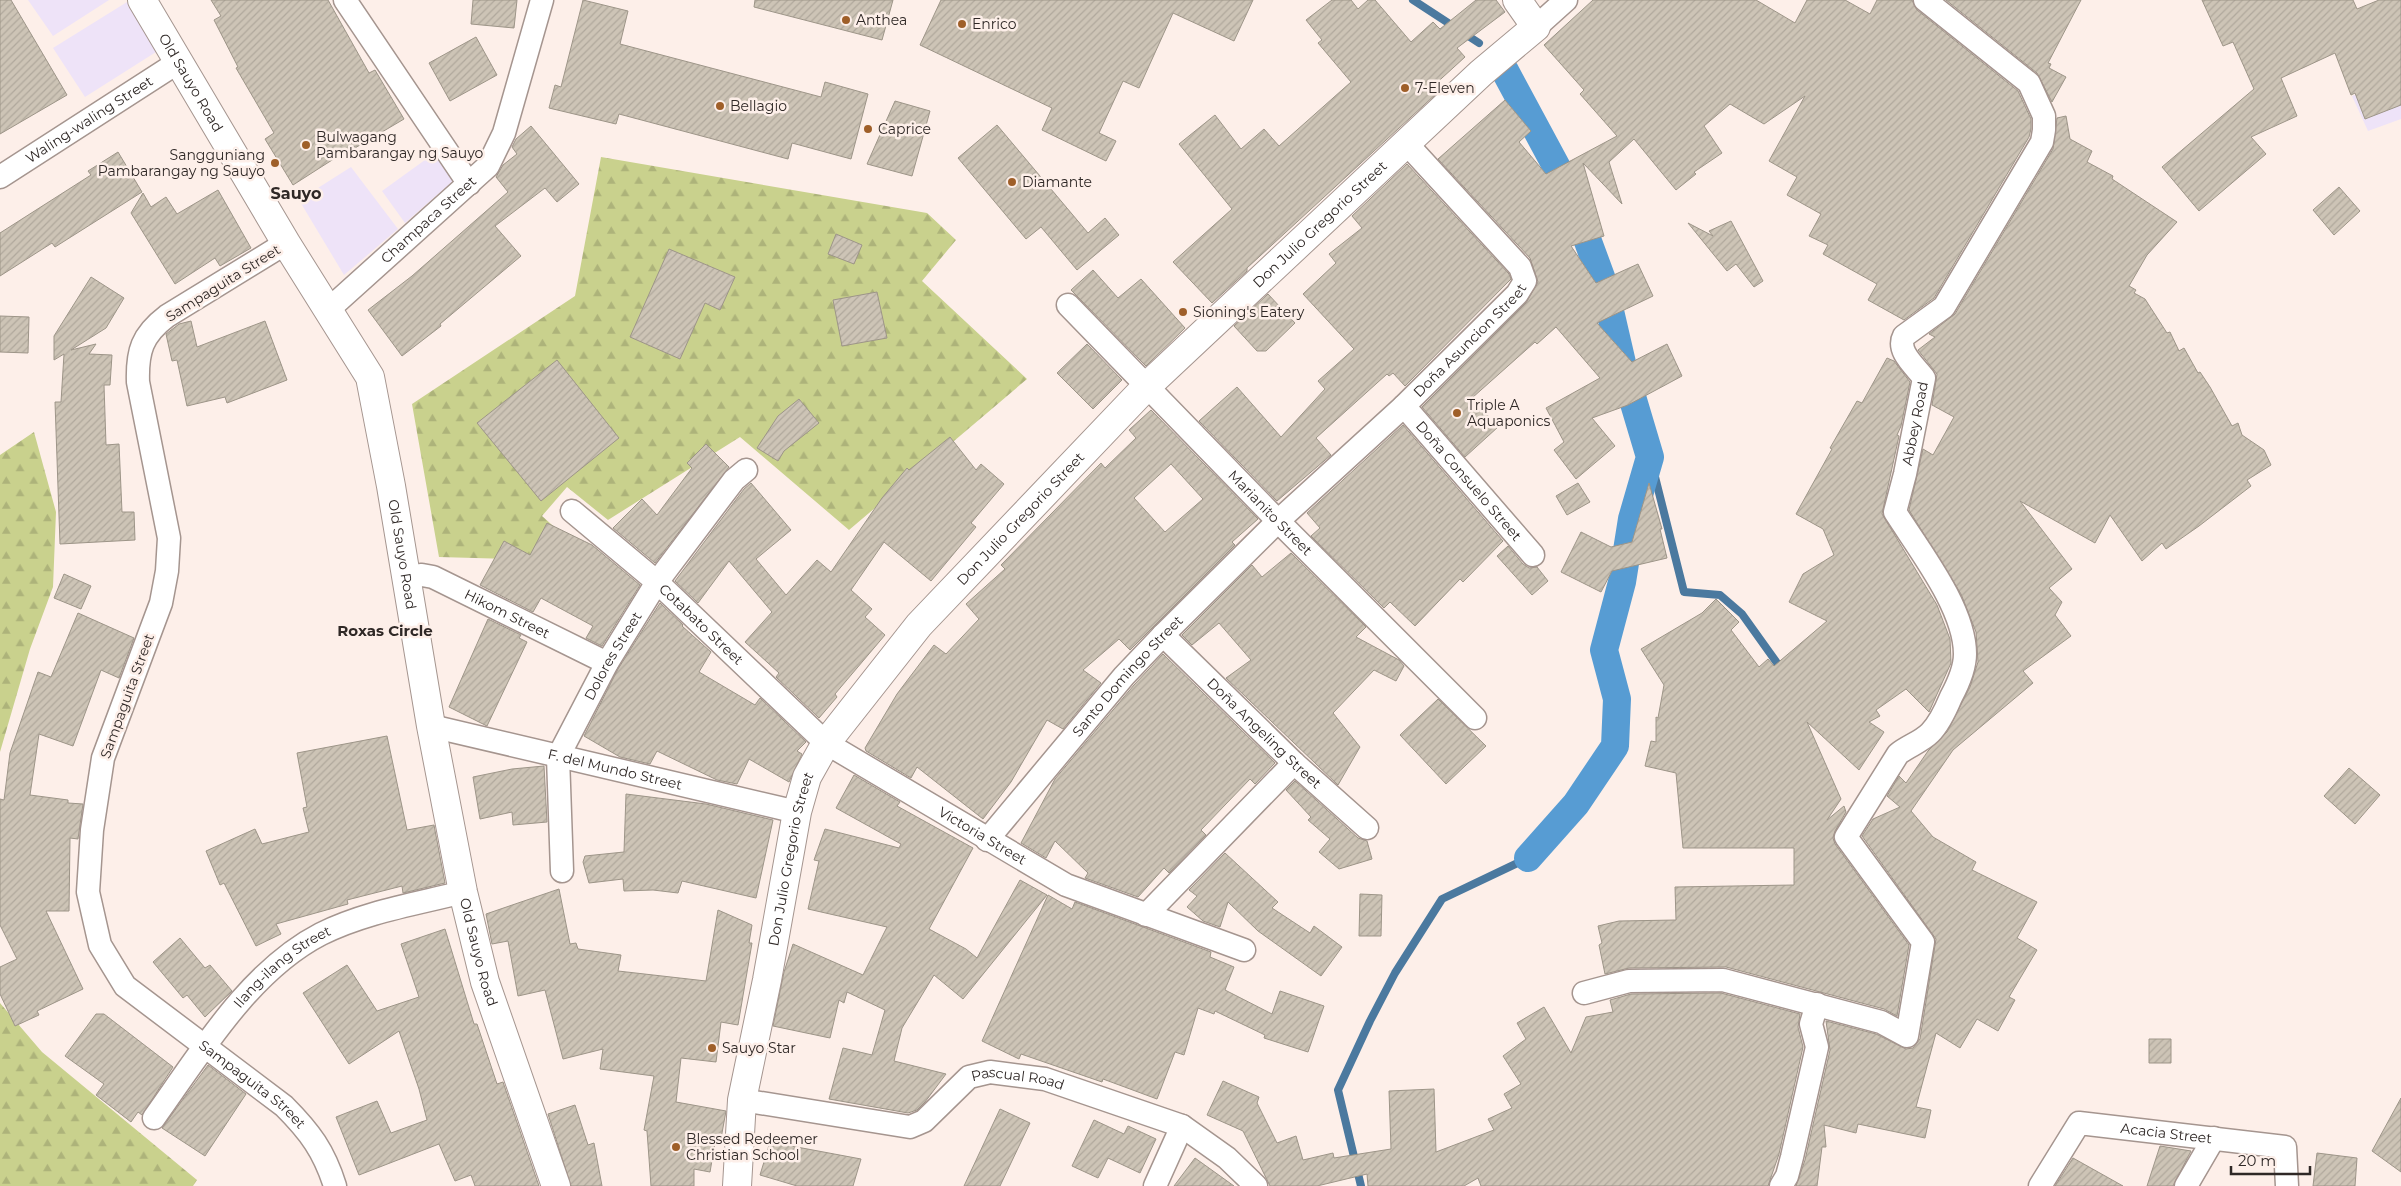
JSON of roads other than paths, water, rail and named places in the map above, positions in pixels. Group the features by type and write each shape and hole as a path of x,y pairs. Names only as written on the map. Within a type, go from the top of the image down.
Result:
{"street":[{"name":"Old Sauyo Road","path":"142,0 180,61 286,243 370,377 392,486 405,577 431,726 463,892 485,982 556,1186"},
{"path":"344,0 468,184"},
{"name":"Champaca Street","path":"328,310 488,166 504,134 542,0"},
{"path":"1516,0 1536,27"},
{"name":"Don Julio Gregorio Street","path":"737,1186 742,1100 767,980 797,812 807,777 826,743 919,624 1146,387 1481,73 1566,0"},
{"name":"Abbey Road","path":"1817,1004 1881,1022 1906,1036 1924,942 1846,837 1898,754 1922,739 1933,729 1958,685 1965,655 1962,632 1947,593 1895,512 1905,474 1924,378 1902,348 1900,342 1904,336 1944,307 2042,142 2044,130 2044,116 2029,83 1925,0"},
{"name":"Waling-waling Street","path":"0,176 180,61"},
{"name":"Doña Asuncion Street","path":"1278,521 1404,406 1517,294 1525,281 1520,267 1406,144"},
{"name":"Sampaguita Street","path":"286,243 167,316 152,327 142,344 138,362 138,382 169,538 167,570 161,603 104,758 92,830 88,892 100,945 125,986 284,1106 307,1129 327,1160 335,1186"},
{"name":"Marianito Street","path":"1068,305 1278,521 1475,718"},
{"name":"Doña Consuelo Street","path":"1404,406 1533,556"},
{"name":"Dolores Street","path":"562,871 558,757 607,663 657,582 734,480 746,470"},
{"name":"Cotabato Street","path":"572,511 657,582 826,743"},
{"name":"Santo Domingo Street","path":"987,840 1124,676 1278,521"},
{"name":"Hikom Street","path":"405,577 422,575 433,577 607,663"},
{"name":"Doña Angeling Street","path":"1163,635 1294,763 1367,828"},
{"name":"F. del Mundo Street","path":"431,726 797,812"},
{"name":"Victoria Street","path":"826,743 1066,885 1244,950"},
{"path":"1146,915 1294,763"},
{"name":"Ilang-ilang Street","path":"154,1118 205,1045 247,994 282,959 321,934 361,918 463,892"},
{"path":"1584,993 1629,981 1723,980 1817,1004 1811,1024 1817,1047 1792,1157 1787,1176 1781,1186"},
{"name":"Pascual Road","path":"742,1100 910,1127 924,1120 969,1077 990,1072 1045,1079 1182,1126 1227,1158 1256,1186"},
{"name":"Acacia Street","path":"2040,1186 2078,1122 2285,1148 2287,1186"},
{"path":"1155,1186 1182,1126"},
{"path":"2186,1186 2214,1138"}],"waterway":[{"path":"1413,0 1479,43"},
{"path":"1505,71 1569,190 1604,285 1622,363 1650,457 1632,519 1622,582 1604,650 1617,699 1615,746 1576,804 1528,858"},
{"path":"1650,457 1684,592 1720,595 1742,614 1782,670"},
{"path":"1361,1186 1338,1090 1370,1021 1395,973 1442,899 1528,858"}],"place":[{"name":"Anthea","path":"846,20"},
{"name":"Enrico","path":"962,24"},
{"name":"7-Eleven","path":"1405,88"},
{"name":"Bellagio","path":"720,106"},
{"name":"Caprice","path":"868,129"},
{"name":"Bulwagang Pambarangay ng Sauyo","path":"306,145"},
{"name":"Sangguniang Pambarangay ng Sauyo","path":"275,163"},
{"name":"Diamante","path":"1012,182"},
{"name":"Sioning's Eatery","path":"1183,312"},
{"name":"Triple A Aquaponics","path":"1457,413"},
{"name":"Sauyo Star","path":"712,1048"},
{"name":"Blessed Redeemer Christian School","path":"676,1147"}],"district":[{"name":"Sauyo","path":"296,193"},
{"name":"Roxas Circle","path":"385,630"}]}
